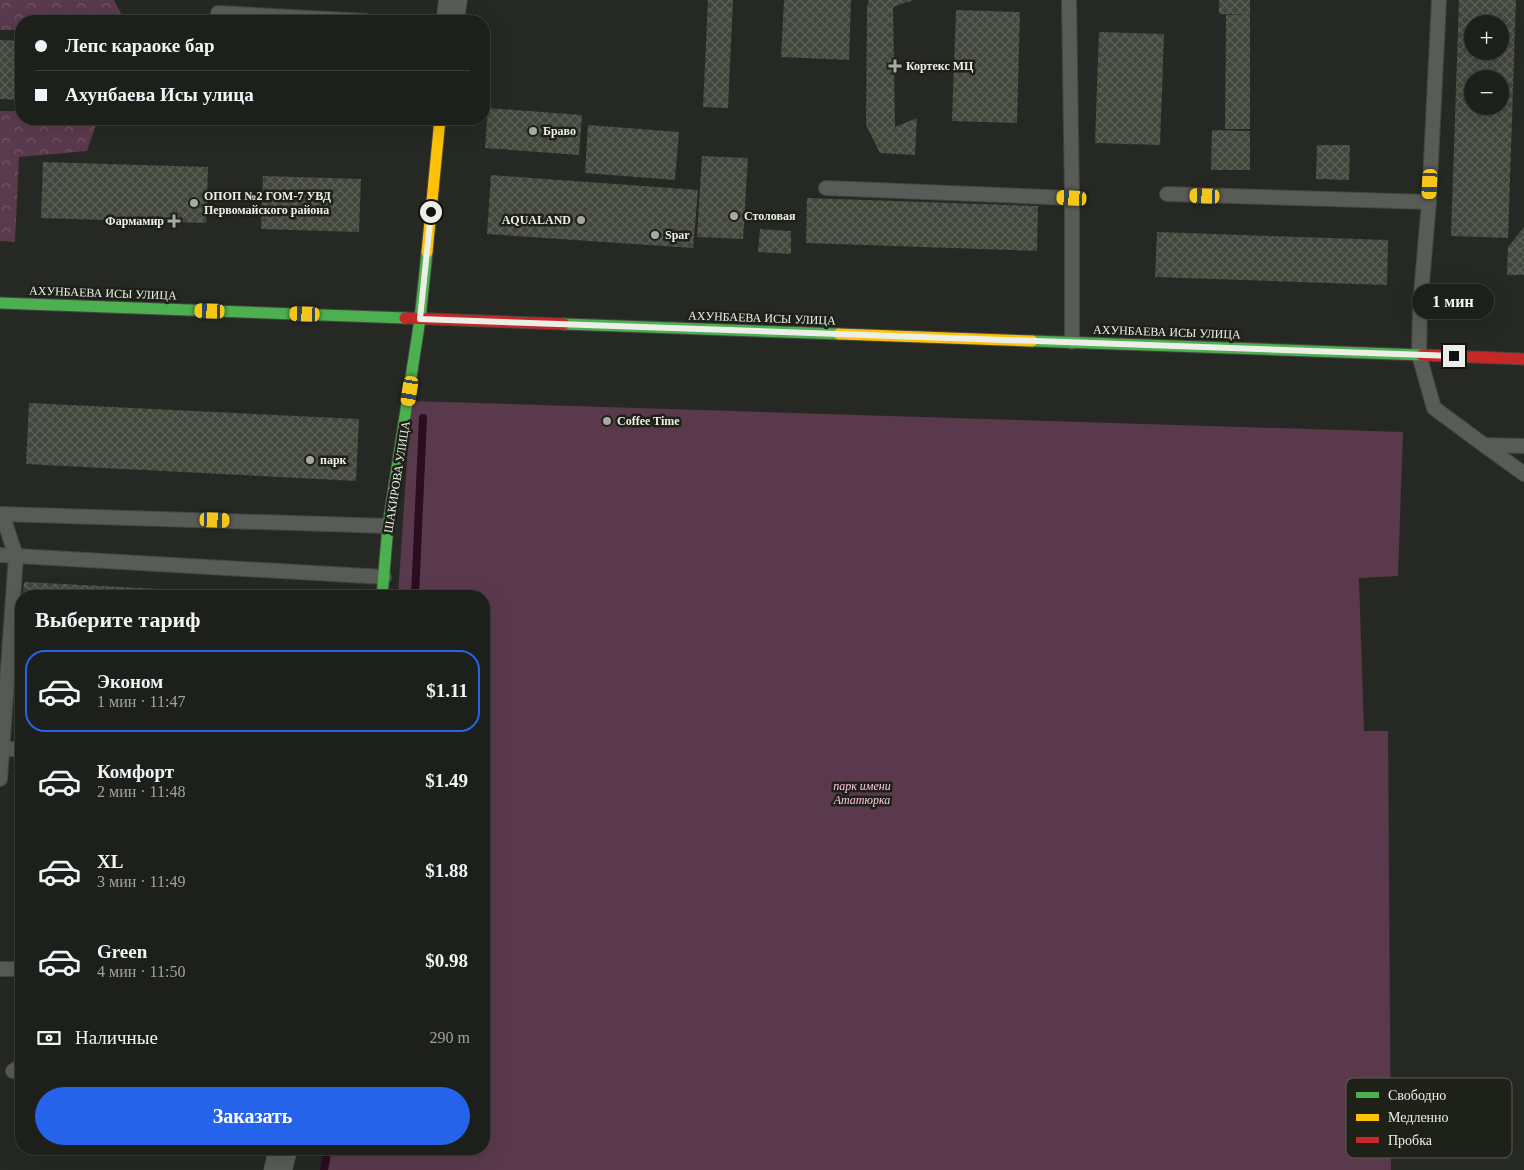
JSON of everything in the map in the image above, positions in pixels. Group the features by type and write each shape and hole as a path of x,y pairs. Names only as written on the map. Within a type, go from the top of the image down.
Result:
{"main road":[{"name":"ШАКИРОВА УЛИЦА","path":"383,590 388,526 420,319 439,125"},
{"name":"АХУНБАЕВА ИСЫ УЛИЦА","path":"0,303 1524,359"}],"street":[{"path":"451,15 453,0"},
{"path":"278,1170 282,1155"}],"lane":[{"path":"1069,0 1072,342"},
{"path":"1439,0 1429,202 1420,306 1419,355 1434,408 1524,474"},
{"path":"218,13 255,15"},
{"path":"826,188 1072,198"},
{"path":"1167,194 1429,202"},
{"path":"1484,445 1524,446"},
{"path":"0,779 16,556 1,514 388,526"},
{"path":"0,555 384,577"},
{"path":"1,749 15,750"},
{"path":"0,969 15,969"}],"green space":[{"path":"0,0 114,0 122,15 15,15 15,30 0,30"},
{"path":"0,111 15,111 15,125 96,125 87,151 19,157 15,242 0,241"},
{"name":"парк имени Ататюрка","path":"411,401 1403,432 1398,576 1359,578 1364,731 1388,731 1390,1078 1346,1078 1346,1158 1391,1158 1391,1170 321,1170 324,1155 490,1155 490,590 398,590"}],"building":[{"path":"708,0 733,0 728,108 703,107"},
{"path":"784,0 851,0 849,60 781,57"},
{"path":"869,0 913,0 893,7 895,127 917,118 915,155 880,153 866,125 867,7"},
{"path":"1219,0 1250,0 1250,15 1219,14"},
{"path":"1459,0 1516,0 1508,238 1451,236"},
{"path":"956,10 1020,12 1017,123 952,121"},
{"path":"1226,15 1250,15 1250,129 1225,129"},
{"path":"1099,32 1164,34 1160,145 1095,143"},
{"path":"0,40 15,41 15,100 0,99"},
{"name":"Браво","path":"490,108 582,115 579,155 485,148 487,125 490,125"},
{"path":"588,125 679,132 675,180 585,173"},
{"path":"1212,130 1250,131 1250,170 1211,170"},
{"path":"1317,145 1350,145 1349,180 1316,179"},
{"path":"702,156 748,158 743,239 697,237"},
{"path":"43,162 208,167 206,223 41,218"},
{"path":"491,175 698,190 693,248 487,234"},
{"path":"263,176 361,179 359,232 261,229"},
{"path":"807,198 1038,206 1037,251 806,243"},
{"path":"1524,227 1524,275 1507,275 1508,247"},
{"path":"760,229 791,231 791,254 758,252"},
{"path":"1157,232 1388,240 1387,285 1155,277"},
{"path":"29,403 359,419 356,481 26,464"},
{"path":"24,582 178,590 23,590"}],"waterway":[{"path":"415,590 423,418"},
{"path":"324,1170 327,1155"}],"traffic: fast":[{"path":"383,590 388,526 420,319 427,252"},
{"path":"0,303 405,318"},
{"path":"564,324 839,334"},
{"path":"1032,341 1422,355"}],"traffic: slow":[{"path":"427,252 439,125"},
{"path":"839,334 1032,341"}],"traffic: jam":[{"path":"405,318 564,324"},
{"path":"1422,355 1524,359"}],"place":[{"name":"Кортекс МЦ","path":"895,66"},
{"name":"Браво","path":"533,131"},
{"name":"ОПОП №2 ГОМ-7 УВД Первомайского района","path":"194,203"},
{"name":"Столовая","path":"734,216"},
{"name":"AQUALAND","path":"581,220"},
{"name":"Фармамир","path":"174,221"},
{"name":"Spar","path":"655,235"},
{"name":"Coffee Time","path":"607,421"},
{"name":"парк","path":"310,460"}],"route":[{"path":"431,212 420,319 1454,356"}]}
